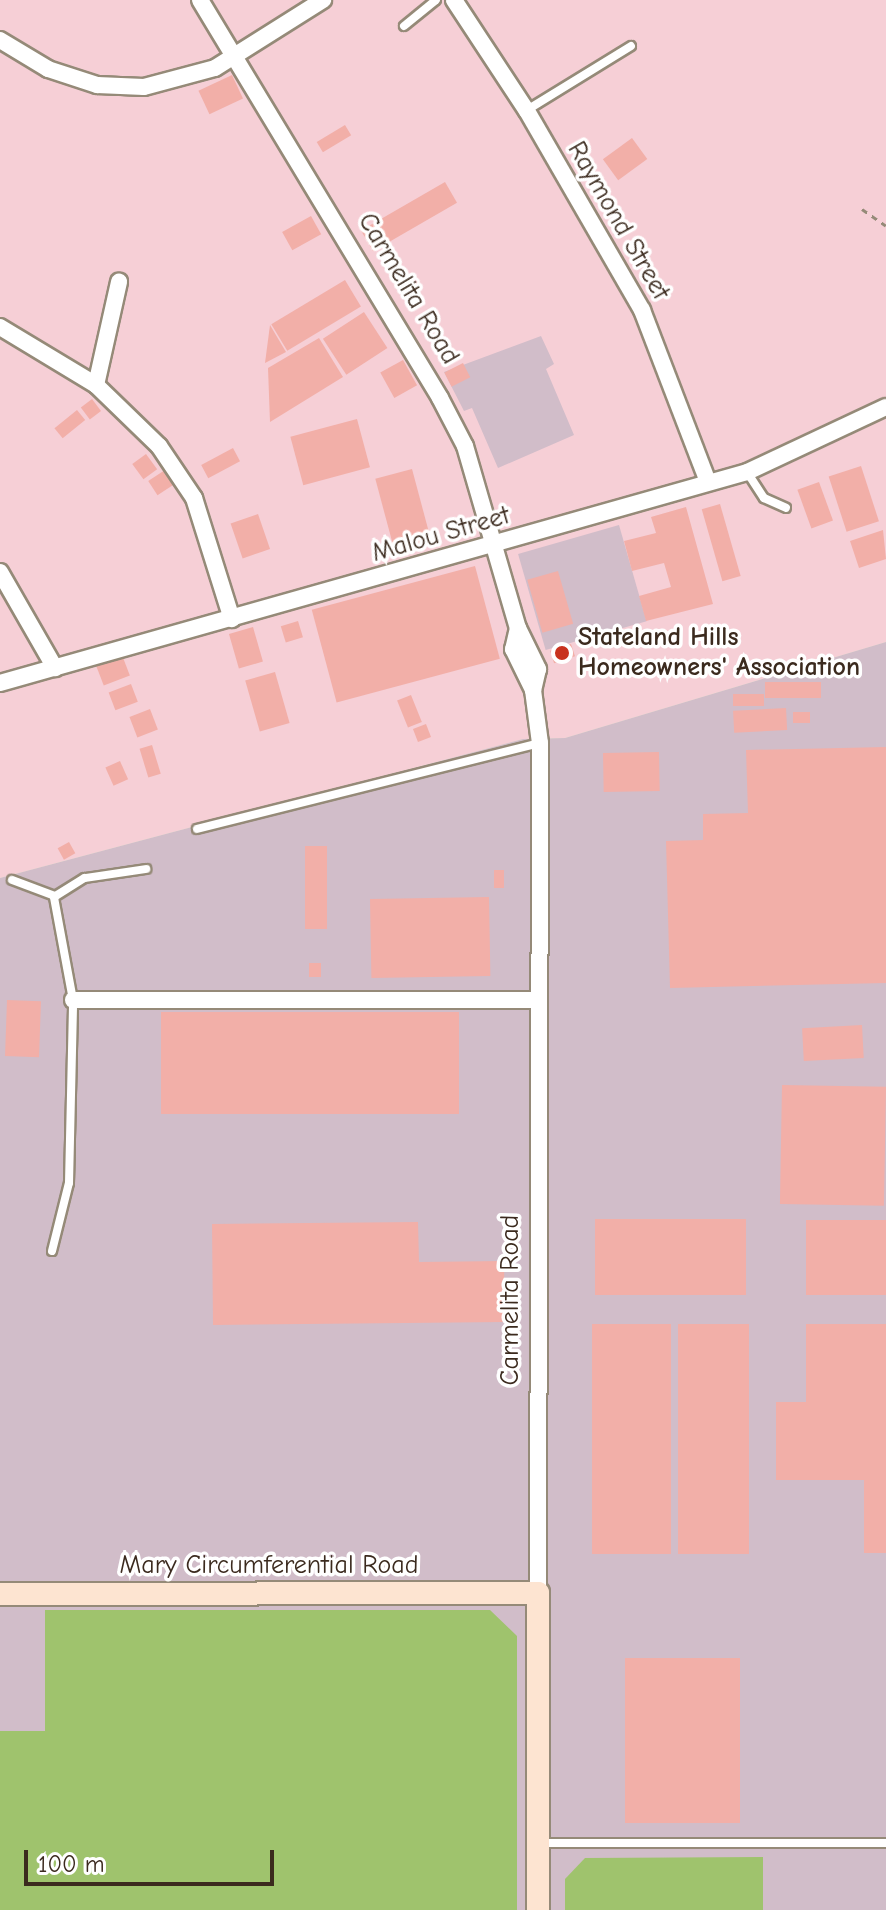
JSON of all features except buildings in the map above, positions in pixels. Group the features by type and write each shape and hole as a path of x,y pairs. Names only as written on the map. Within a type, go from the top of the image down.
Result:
{"street":[{"name":"Carmelita Road","path":"200,0 440,398 465,446 497,545 518,628 531,645 538,669 533,690 540,743 538,1910"},
{"path":"0,40 48,69 97,85 156,85 193,77 234,57 323,0"},
{"name":"Raymond Street","path":"454,0 527,111 642,310 708,482"},
{"path":"96,385 119,282"},
{"path":"0,327 96,385 159,446 194,498 232,619"},
{"name":"Malou Street","path":"0,683 747,472 886,407"},
{"path":"0,572 55,668"},
{"path":"73,1000 539,1000"},
{"name":"Mary Circumferential Road","path":"0,1594 538,1593"}],"lane":[{"path":"404,26 436,0"},
{"path":"527,111 631,46"},
{"path":"747,472 764,498 786,508"},
{"path":"197,829 540,743"},
{"path":"55,896 85,878 146,869"},
{"path":"12,880 55,896"},
{"path":"52,1251 69,1183 73,1000 55,896"},
{"path":"538,1843 886,1843"}],"path":[{"path":"862,209 886,226"}],"shaded area":[{"path":"0,0 886,0 886,642 565,738 523,739 0,878"},
{"path":"541,336 554,364 546,369 574,435 498,468 472,408 464,411 444,372"},
{"path":"619,525 647,621 546,650 518,554"},
{"path":"886,642 886,1910 0,1910 0,878 523,739 565,738"}],"green space":[{"path":"45,1610 490,1610 517,1636 517,1910 0,1910 0,1731 45,1731"},
{"path":"763,1857 763,1910 565,1910 565,1879 585,1858"}],"place":[{"name":"Stateland Hills Homeowners' Association","path":"562,653"}]}
